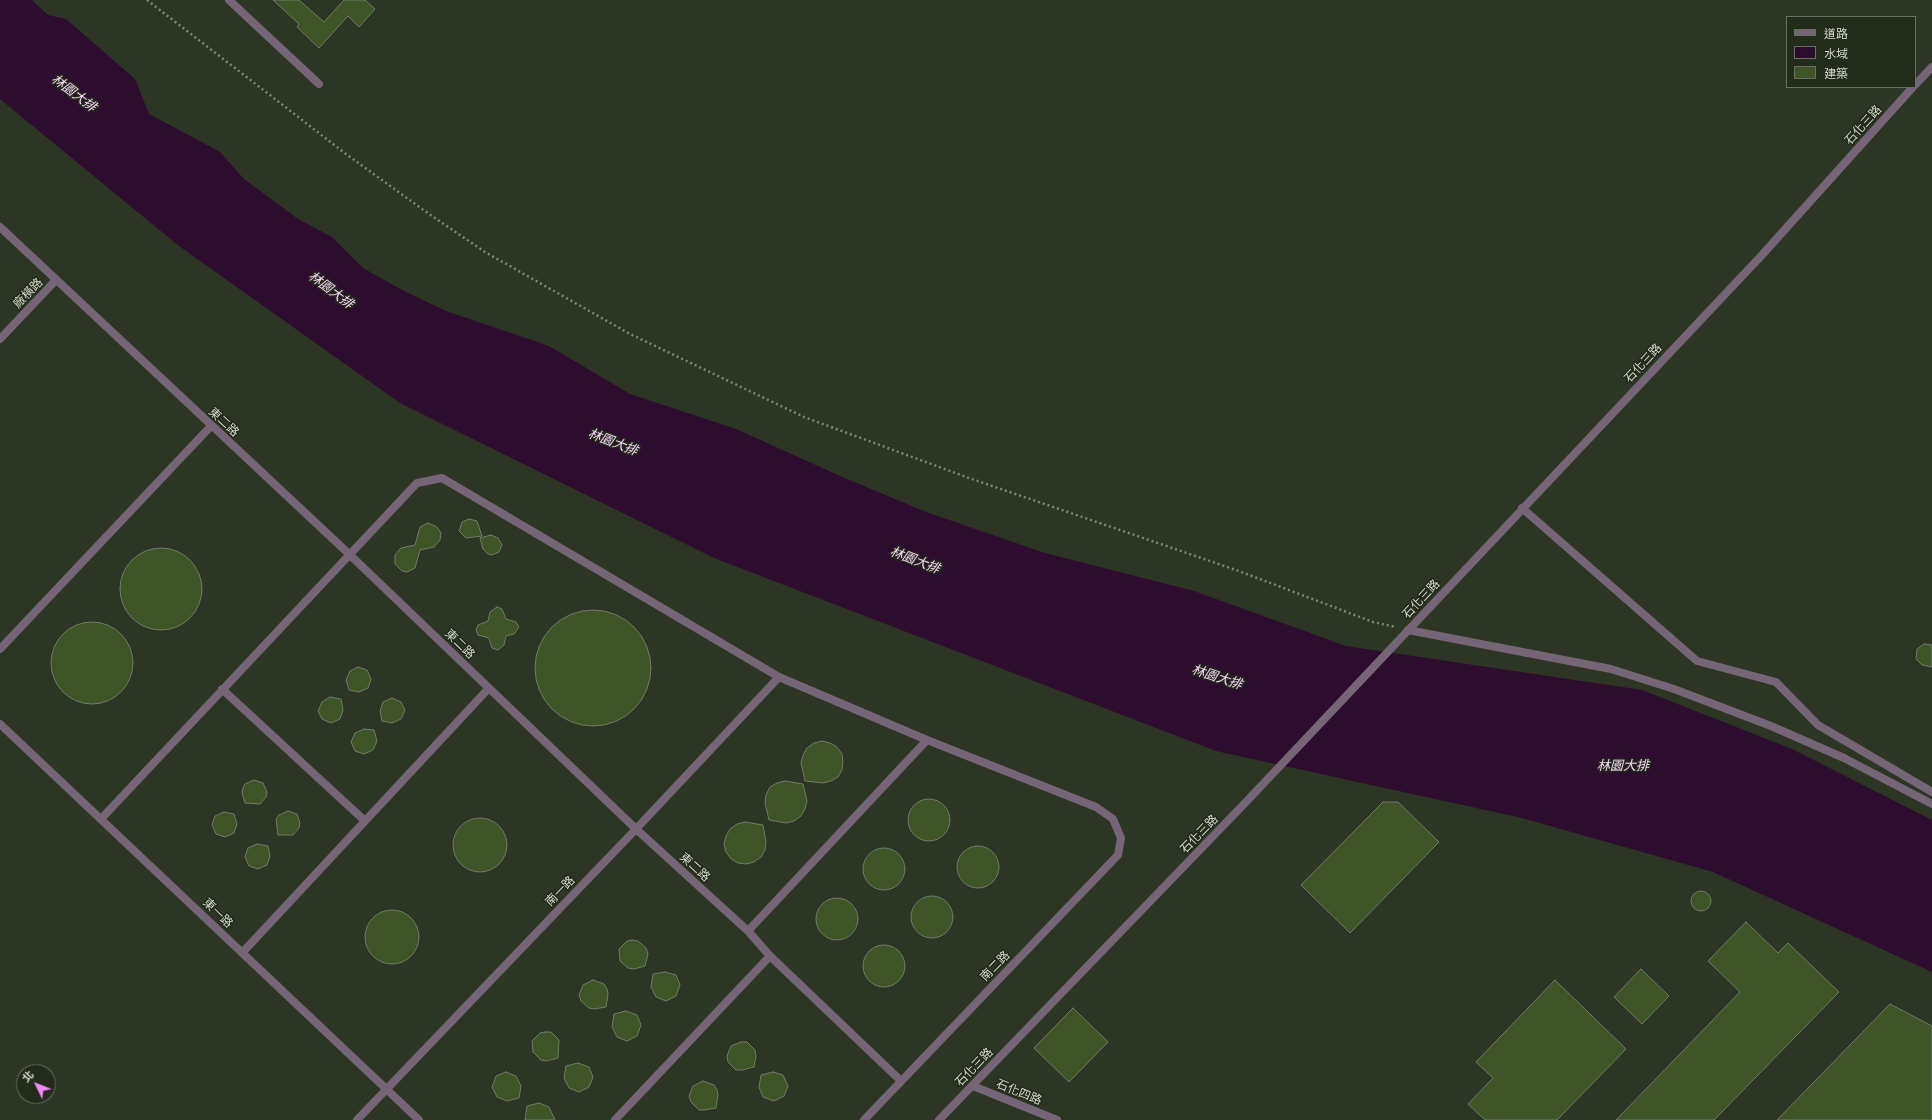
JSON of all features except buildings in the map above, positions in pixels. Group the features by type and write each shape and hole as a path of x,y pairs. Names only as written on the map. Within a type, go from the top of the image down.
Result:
{"street":[{"path":"229,0 319,84"},
{"name":"石化三路","path":"1916,84 1932,68"},
{"name":"石化三路","path":"938,1120 973,1086 1246,802 1417,621 1762,255 1912,88"},
{"name":"東二路","path":"0,227 349,554 636,829 748,932 770,956 901,1081"},
{"name":"廠橫路","path":"0,339 56,280"},
{"path":"0,649 211,426"},
{"path":"100,819 417,483 442,478 779,677 927,740 748,932"},
{"path":"1522,508 1696,661 1776,682 1818,725 1932,792"},
{"path":"1408,630 1611,670 1674,689 1771,726 1844,758 1932,804"},
{"name":"南一路","path":"357,1120 636,829 779,677"},
{"path":"242,953 489,688"},
{"path":"222,689 365,821"},
{"name":"東一路","path":"0,724 418,1120"},
{"name":"南二路","path":"864,1120 1118,855 1121,838 1113,819 1096,807 927,740"},
{"path":"615,1120 770,956"},
{"name":"石化四路","path":"973,1086 1057,1120"}],"path":[{"path":"147,0 346,154 429,214 485,252 630,334 804,417 969,478 1236,570 1373,622 1408,630"}],"water":[{"name":"林園大排","path":"0,0 32,0 48,15 66,19 135,79 149,114 220,152 244,179 298,219 332,237 363,268 404,291 446,311 549,346 630,394 736,429 840,476 926,512 1045,553 1194,591 1346,646 1642,690 1792,749 1932,820 1932,972 1713,872 1522,818 1216,751 714,558 400,403 179,246 0,99"}]}
